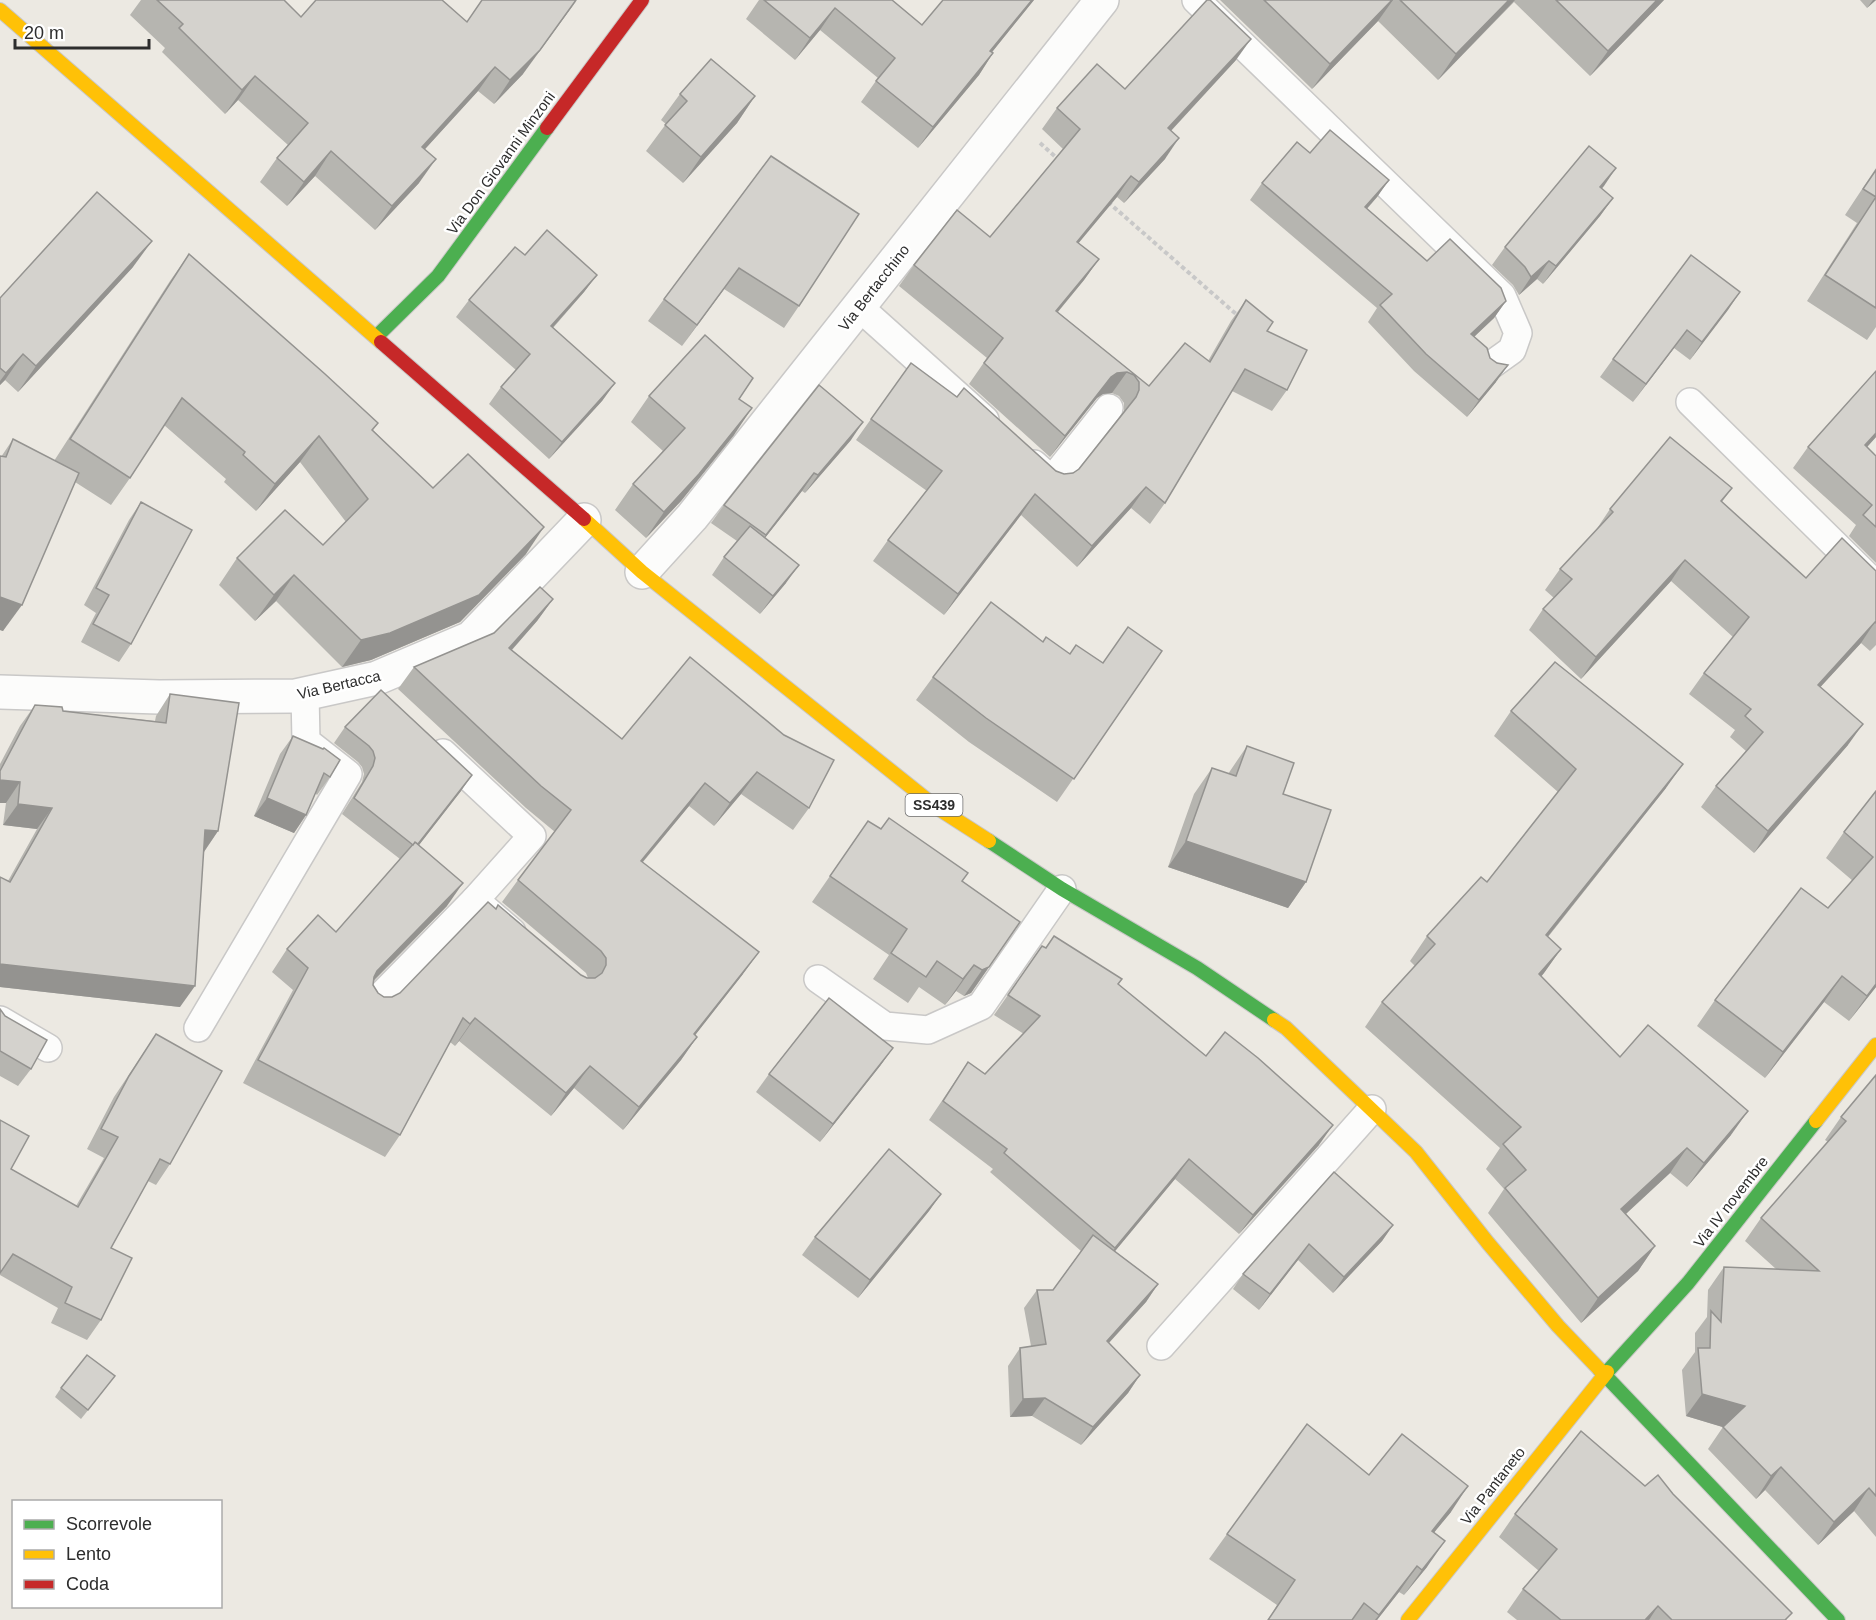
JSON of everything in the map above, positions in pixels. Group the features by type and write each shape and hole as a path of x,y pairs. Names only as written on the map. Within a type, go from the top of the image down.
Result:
{"main road":[{"name":"Via Don Giovanni Minzoni","path":"376,337 438,276 642,0"},
{"name":"SS439","path":"0,10 523,464 642,572 936,807 1062,889 1197,968 1286,1028 1416,1152 1551,1318 1605,1374 1824,1615"},
{"name":"Via IV novembre","path":"1605,1374 1688,1282 1876,1045"},
{"name":"Via Pantaneto","path":"1408,1620 1605,1374"}],"street":[{"name":"Via Bertacchino","path":"642,572 692,517 1102,0"},
{"name":"Via Bertacca","path":"0,692 159,697 295,696 377,678 471,638 584,520"}],"lane":[{"path":"1196,0 1502,296 1518,333 1512,350 1491,365"},
{"path":"859,308 1052,480 1109,408"},
{"path":"1690,402 1876,585"},
{"path":"365,681 390,704"},
{"path":"198,1028 348,774 306,741 305,693"},
{"path":"374,1004 475,900 532,836 423,735"},
{"path":"818,979 885,1026 928,1030 981,1006 1062,889"},
{"path":"475,900 530,947"},
{"path":"0,1020 48,1048"},
{"path":"1161,1346 1372,1109"}],"path":[{"path":"1010,117 1064,164"},
{"path":"1100,196 1236,314"}],"building":[{"path":"157,0 284,0 301,17 316,0 442,0 467,22 482,0 576,0 540,50 510,80 495,67 422,147 436,159 392,206 331,151 304,182 277,158 308,123 255,76 242,90 179,28 183,24"},
{"path":"764,0 892,0 922,25 943,0 1032,0 990,51 993,53 933,127 876,81 895,58 835,8 810,38"},
{"path":"1207,0 1210,0 1251,39 1168,128 1179,138 1139,182 1131,176 1077,242 1099,259 1056,311 1149,386 1185,343 1210,362 1246,300 1273,322 1267,331 1307,350 1287,390 1245,369 1165,503 1146,487 1092,546 1035,494 958,594 888,540 942,471 871,419 911,363 957,397 964,388 1056,471 1064,474 1073,473 1079,469 1136,397 1139,382 1134,375 1127,372 1117,373 1111,377 1065,436 984,363 1003,338 914,265 957,210 990,237 1080,129 1057,108 1097,64 1125,89"},
{"path":"1264,0 1392,0 1330,64"},
{"path":"1400,0 1509,0 1456,54"},
{"path":"1556,0 1657,0 1608,51"},
{"path":"711,59 755,96 701,157 665,125 687,101 680,94"},
{"path":"1330,130 1389,180 1365,207 1427,261 1450,239 1501,288 1506,301 1471,334 1487,348 1490,358 1497,363 1508,365 1479,400 1426,354 1380,305 1392,294 1262,183 1297,142 1310,153"},
{"path":"1589,146 1616,168 1600,187 1613,198 1556,266 1549,261 1531,277 1525,267 1505,247"},
{"path":"771,156 859,214 799,306 739,268 697,325 664,299"},
{"path":"1876,170 1876,197 1863,189"},
{"path":"97,192 152,241 36,366 23,354 6,373 0,368 0,298"},
{"path":"1876,197 1876,308 1825,275"},
{"path":"547,230 597,275 551,326 615,383 562,442 501,387 530,354 469,300 515,247 525,255"},
{"path":"189,254 378,423 372,430 433,488 468,454 544,527 479,595 390,633 361,640 294,575 274,595 237,558 285,510 323,545 368,499 319,436 275,484 243,455 245,452 182,398 130,478 70,439"},
{"path":"1691,255 1740,292 1702,342 1687,330 1646,384 1613,359"},
{"path":"705,335 753,378 739,399 752,408 699,474 664,512 633,484 685,428 649,396"},
{"path":"1876,371 1876,433 1865,445 1876,456 1876,527 1863,515 1872,505 1808,447"},
{"path":"819,385 863,422 818,475 814,473 766,535 724,505"},
{"path":"1670,437 1732,488 1721,501 1806,578 1842,538 1876,571 1876,623 1818,685 1863,724 1768,831 1716,786 1763,732 1745,716 1751,709 1704,673 1749,617 1685,560 1596,657 1543,609 1572,579 1560,569 1613,512 1610,509"},
{"path":"13,439 79,473 22,605 0,597 0,456 6,457"},
{"path":"141,502 192,530 131,644 93,624 109,595 96,588"},
{"path":"750,526 799,565 773,596 724,557"},
{"path":"540,587 553,599 509,648 622,739 690,657 784,735 834,760 809,808 757,772 730,803 705,783 641,861 759,952 694,1034 697,1037 639,1107 590,1066 566,1093 475,1018 470,1024 463,1018 400,1135 258,1060 308,968 287,949 318,915 336,932 415,842 463,883 377,971 373,985 384,997 392,997 400,993 488,902 496,909 498,905 581,975 595,978 602,973 606,965 606,958 601,951 518,880 571,810 541,786 414,667 494,633"},
{"path":"991,602 1043,642 1046,637 1070,654 1076,645 1103,663 1128,627 1162,651 1074,779 986,718 933,677"},
{"path":"1555,662 1683,764 1546,935 1561,949 1539,974 1620,1057 1648,1025 1748,1111 1704,1163 1687,1148 1621,1209 1655,1246 1598,1298 1505,1188 1526,1170 1503,1144 1521,1127 1382,1002 1435,944 1427,936 1481,877 1487,882 1576,769 1511,711"},
{"path":"381,690 472,775 418,844 415,842 413,845 354,798 373,766 375,758 369,746 345,727"},
{"path":"170,694 239,703 218,831 205,830 195,986 0,964 0,877 10,882 52,808 18,804 20,782 0,780 0,771 35,705 62,707 63,711 166,723"},
{"path":"293,736 324,748 340,760 330,777 324,773 306,815 267,798"},
{"path":"1247,746 1294,763 1283,794 1331,810 1306,882 1186,841 1212,768 1236,776"},
{"path":"1876,791 1876,984 1867,996 1842,976 1783,1052 1715,1000 1801,888 1828,908 1873,857 1844,832"},
{"path":"889,818 968,873 962,881 1020,922 989,967 982,970 974,965 963,979 937,961 926,977 891,953 907,929 830,876 868,821 881,829"},
{"path":"1054,936 1122,979 1118,984 1206,1056 1225,1032 1258,1058 1333,1125 1253,1215 1189,1159 1115,1248 1004,1153 1007,1149 943,1101 968,1062 985,1074 1040,1016 1008,995 1042,946 1046,948"},
{"path":"829,998 893,1048 833,1124 769,1074"},
{"path":"0,1009 5,1016 47,1040 31,1069 0,1051"},
{"path":"156,1034 222,1071 170,1164 160,1159 111,1248 132,1258 101,1320 65,1303 72,1287 13,1254 0,1273 0,1120 29,1136 11,1169 78,1207 118,1137 101,1129 129,1076"},
{"path":"1876,1075 1876,1496 1869,1488 1834,1522 1781,1467 1771,1476 1723,1427 1745,1406 1702,1394 1698,1348 1710,1348 1711,1311 1721,1322 1724,1267 1819,1271 1761,1218 1846,1121 1841,1117"},
{"path":"889,1149 941,1194 870,1280 815,1237"},
{"path":"1334,1172 1393,1225 1344,1277 1309,1244 1270,1294 1243,1274"},
{"path":"1093,1235 1158,1284 1107,1341 1140,1375 1093,1427 1045,1398 1023,1399 1020,1348 1046,1344 1037,1290 1053,1290"},
{"path":"87,1355 115,1376 88,1410 61,1388"},
{"path":"1307,1424 1369,1475 1402,1434 1468,1486 1432,1531 1445,1541 1422,1570 1417,1566 1379,1615 1364,1603 1352,1620 1268,1620 1295,1580 1227,1534"},
{"path":"1581,1431 1645,1486 1658,1475 1673,1494 1792,1613 1785,1620 1672,1620 1658,1606 1645,1620 1561,1620 1523,1589 1557,1549 1515,1514"}],"traffic: fast":[{"path":"376,337 438,276 547,128"},
{"path":"989,841 1062,889 1197,968 1274,1020"},
{"path":"1607,1372 1688,1283 1816,1121"},
{"path":"1600,1370 1838,1620"}],"traffic: slow":[{"path":"0,10 381,342"},
{"path":"584,519 642,572 936,807 989,841"},
{"path":"1274,1020 1286,1028 1416,1152 1558,1326 1600,1370"},
{"path":"1816,1121 1876,1045"},
{"path":"1408,1620 1607,1372"}],"traffic: jam":[{"path":"547,128 642,0"},
{"path":"381,342 584,519"}]}
